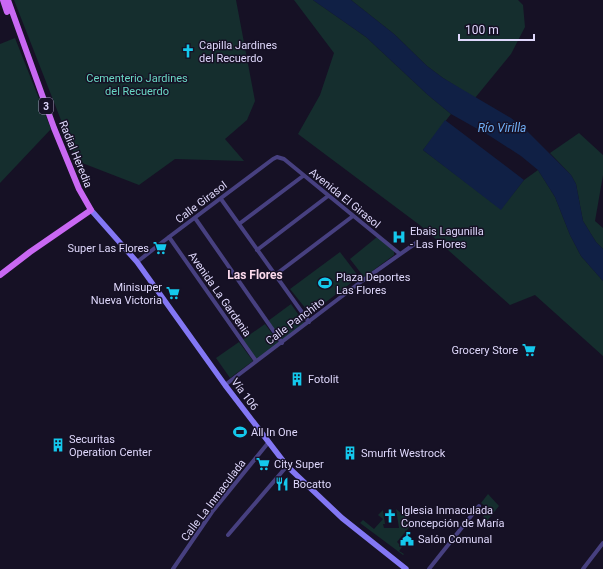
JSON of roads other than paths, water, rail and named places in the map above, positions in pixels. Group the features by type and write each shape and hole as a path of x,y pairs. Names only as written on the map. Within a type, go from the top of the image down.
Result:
{"main road":[{"path":"3,0 41,99 53,124"},
{"name":"Radial Heredia","path":"8,0 78,189 91,210"},
{"path":"0,275 30,252 91,210"},
{"name":"Vía 106","path":"91,210 137,262 225,386 287,466 342,518 406,569"}],"street":[{"name":"Avenida El Girasol","path":"277,157 284,159 400,254"},
{"name":"Calle Girasol","path":"137,262 277,157"},
{"path":"239,224 303,176"},
{"path":"257,250 328,196"},
{"path":"220,199 309,322"},
{"path":"275,275 353,216"},
{"path":"195,218 282,343"},
{"name":"Avenida La Gardenia","path":"169,237 256,361"},
{"name":"Calle Panchito","path":"225,386 367,277 416,244"},
{"name":"Calle La Inmaculada","path":"173,569 212,512 268,442"},
{"path":"228,535 287,466"},
{"path":"429,569 480,506"},
{"path":"583,569 603,543"}],"water":[{"name":"Río Virilla","path":"313,0 351,0 394,34 427,66 443,78 511,118 528,132 571,175 576,184 583,221 596,242 603,249 603,281 581,256 570,235 555,197 538,170 521,156 490,136 451,114 428,95 366,37"},
{"path":"445,120 524,180 501,210 423,150"}],"place":[{"name":"Capilla Jardines del Recuerdo","path":"188,51"},
{"name":"Ebais Lagunilla - Las Flores","path":"399,237"},
{"name":"Super Las Flores","path":"160,248"},
{"name":"Plaza Deportes Las Flores","path":"325,283"},
{"name":"Minisuper Nueva Victoria","path":"173,293"},
{"name":"Grocery Store","path":"529,350"},
{"name":"Fotolit","path":"297,379"},
{"name":"All In One","path":"240,432"},
{"name":"Securitas Operation Center","path":"58,445"},
{"name":"Smurfit Westrock","path":"350,453"},
{"name":"City Super","path":"263,464"},
{"name":"Bocatto","path":"282,484"},
{"name":"Iglesia Inmaculada Concepción de María","path":"390,516"},
{"name":"Salón Comunal","path":"407,539"}],"district":[{"name":"Las Flores","path":"255,275"}],"park label":[{"name":"Cementerio Jardines del Recuerdo","path":"137,84"}]}
